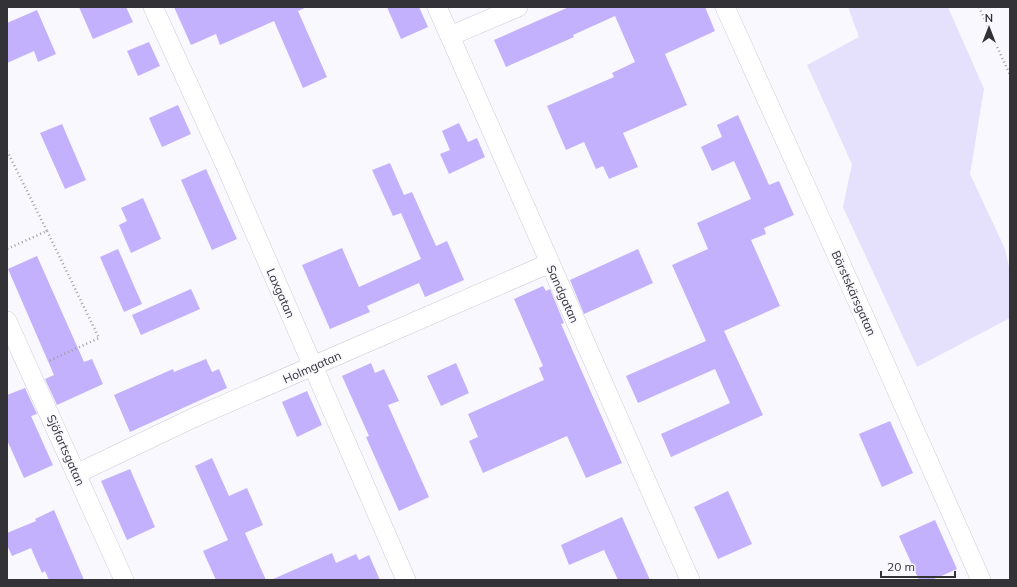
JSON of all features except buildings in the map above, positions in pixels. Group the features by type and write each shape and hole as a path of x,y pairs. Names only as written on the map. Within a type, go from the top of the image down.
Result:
{"street":[{"name":"Laxgatan","path":"153,7 225,164 406,580"},
{"name":"Sandgatan","path":"437,7 690,580"},
{"path":"450,36 518,7"},
{"name":"Börstskärsgatan","path":"725,7 840,260 981,580"},
{"name":"Holmgatan","path":"76,474 193,418 550,263"},
{"name":"Sjöfartsgatan","path":"7,321 124,580"}],"path":[{"path":"980,7 1010,75"},
{"path":"7,151 99,338 43,364"},
{"path":"7,249 46,232"}],"shaded area":[{"path":"848,7 948,7 984,89 970,174 1005,249 1010,271 1010,318 917,367 843,207 852,164 807,65 859,37"}]}
